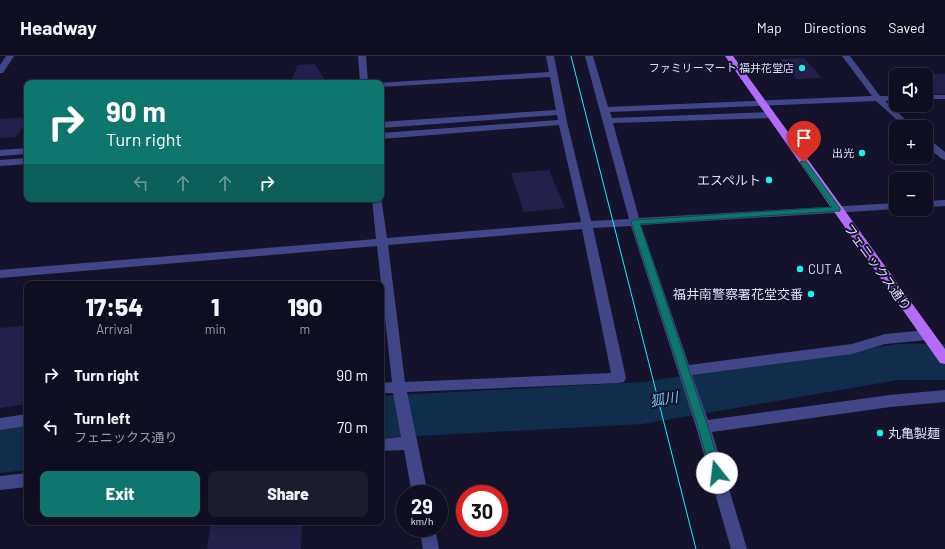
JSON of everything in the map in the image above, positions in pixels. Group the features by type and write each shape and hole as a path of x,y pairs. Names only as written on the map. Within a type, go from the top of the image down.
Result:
{"main road":[{"name":"フェニックス通り","path":"729,56 837,210 945,359"}],"street":[{"path":"0,71 10,56"},
{"path":"362,56 364,80"},
{"path":"384,388 400,391 619,378 587,225 562,122 550,56"},
{"path":"589,56 635,222 701,422 739,549"},
{"path":"846,56 878,99 902,120"},
{"path":"384,85 553,74"},
{"path":"933,97 945,97"},
{"path":"605,110 889,98"},
{"path":"384,125 560,112"},
{"path":"608,121 770,115"},
{"path":"384,136 562,122"},
{"path":"933,147 945,157"},
{"path":"0,153 24,151"},
{"path":"0,163 24,162"},
{"path":"377,202 400,391 418,485"},
{"path":"933,204 945,203"},
{"path":"0,274 587,225 889,206"},
{"path":"685,375 852,349 885,339 931,340"},
{"path":"701,422 890,400 945,396"},
{"path":"0,424 24,420"},
{"path":"384,445 409,443"},
{"path":"0,483 24,480"},
{"path":"429,537 431,549"}],"building":[{"path":"804,58 822,78 796,79 780,59"},
{"path":"315,64 325,80 291,80 298,65"},
{"path":"933,74 945,74 945,94 933,94"},
{"path":"24,117 24,125 16,137 0,138 0,119"},
{"path":"549,170 565,208 524,212 511,173"},
{"path":"24,325 24,404 0,408 0,328"},
{"path":"211,525 302,525 301,549 207,549"}],"waterway":[{"name":"狐川","path":"384,417 643,403 898,362 945,362"},
{"name":"狐川","path":"0,450 24,447"}],"tram line":[{"path":"571,56 696,549"}],"place":[{"name":"ファミリーマート 福井花堂店","path":"802,68"},
{"name":"出光","path":"862,153"},
{"name":"エスペルト","path":"769,180"},
{"name":"CUT A","path":"800,269"},
{"name":"福井南警察署花堂交番","path":"811,294"},
{"name":"丸亀製麺","path":"880,433"}],"route":[{"path":"717,473 635,222 837,210 804,162"}]}
